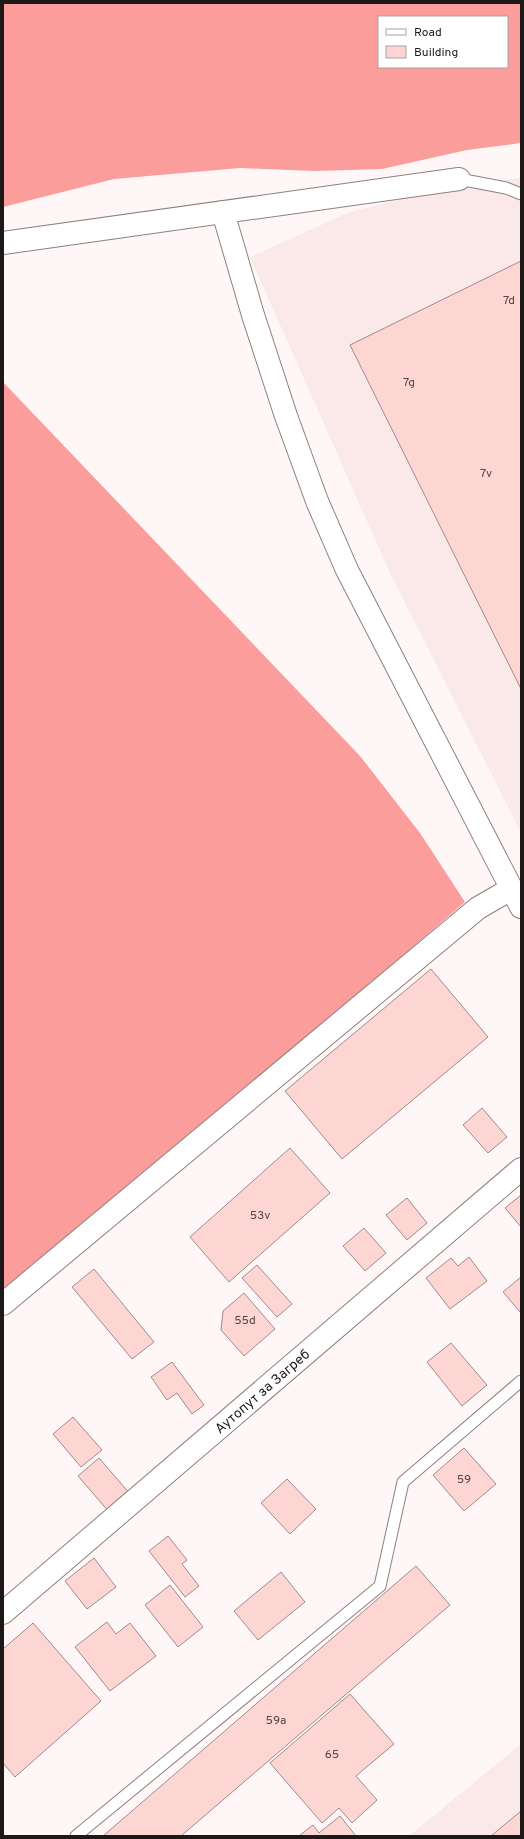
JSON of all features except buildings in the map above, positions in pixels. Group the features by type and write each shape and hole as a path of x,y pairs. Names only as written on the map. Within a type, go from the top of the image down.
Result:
{"street":[{"path":"3,243 459,179"},
{"path":"3,1304 478,908 516,898 347,570 317,500 286,416 223,212"},
{"name":"Аутопут за Загреб","path":"3,1613 521,1169"}],"lane":[{"path":"459,179 506,188 521,194"},
{"path":"76,1836 380,1586 404,1482 521,1382"}],"shaded area":[{"path":"3,3 521,3 521,143 467,150 382,169 314,171 240,168 114,179 3,207"},
{"path":"521,178 521,833 390,573 250,257 350,212 452,186"},
{"path":"3,382 360,756 420,833 465,902 3,1299"},
{"path":"521,1744 521,1836 409,1836"}]}
